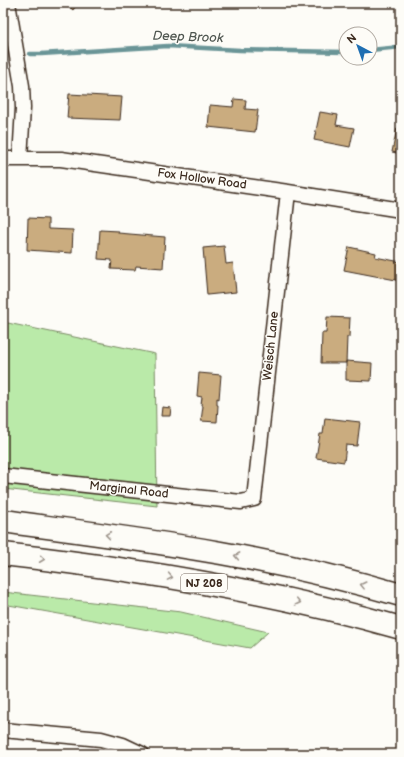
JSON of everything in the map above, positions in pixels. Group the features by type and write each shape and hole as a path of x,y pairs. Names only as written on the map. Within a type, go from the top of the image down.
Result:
{"highway":[{"path":"3,522 112,536 221,553 282,565 401,595"},
{"name":"NJ 208","path":"3,554 100,566 215,585 319,607 401,628"}],"street":[{"path":"8,3 22,86 23,108 20,159"},
{"name":"Fox Hollow Road","path":"3,159 61,159 401,210"},
{"name":"Weisch Lane","path":"254,499 288,192"},
{"name":"Marginal Road","path":"3,476 241,502 254,499"},
{"path":"3,730 101,739 123,745 142,754"}],"green space":[{"path":"3,322 155,354 157,506 3,489"},
{"path":"3,592 181,612 268,632 250,648 3,604"}],"building":[{"path":"65,3 78,3 73,10"},
{"path":"69,94 122,97 120,120 67,118"},
{"path":"234,99 246,100 245,109 258,110 255,132 208,127 210,105 233,107"},
{"path":"320,112 338,115 336,125 354,128 350,147 314,140"},
{"path":"397,128 401,128 401,154 392,152"},
{"path":"28,218 48,219 48,229 73,230 72,253 27,250"},
{"path":"100,230 165,237 163,268 136,266 135,270 111,269 112,260 98,259"},
{"path":"224,246 226,264 233,263 236,292 207,295 203,248"},
{"path":"349,247 376,253 375,257 401,262 401,281 344,270"},
{"path":"327,317 350,318 349,337 347,337 346,363 321,363 322,333 326,333"},
{"path":"346,361 372,363 371,381 346,380"},
{"path":"199,373 221,375 219,399 217,398 217,422 201,421 203,406 201,405 202,397 197,396"},
{"path":"162,407 171,408 170,416 161,416"},
{"path":"325,418 360,422 357,446 346,445 344,462 316,458 320,434 323,434"}],"waterway":[{"name":"Deep Brook","path":"30,54 168,46 240,50 338,52"},
{"name":"Deep Brook","path":"378,49 401,47"}]}
